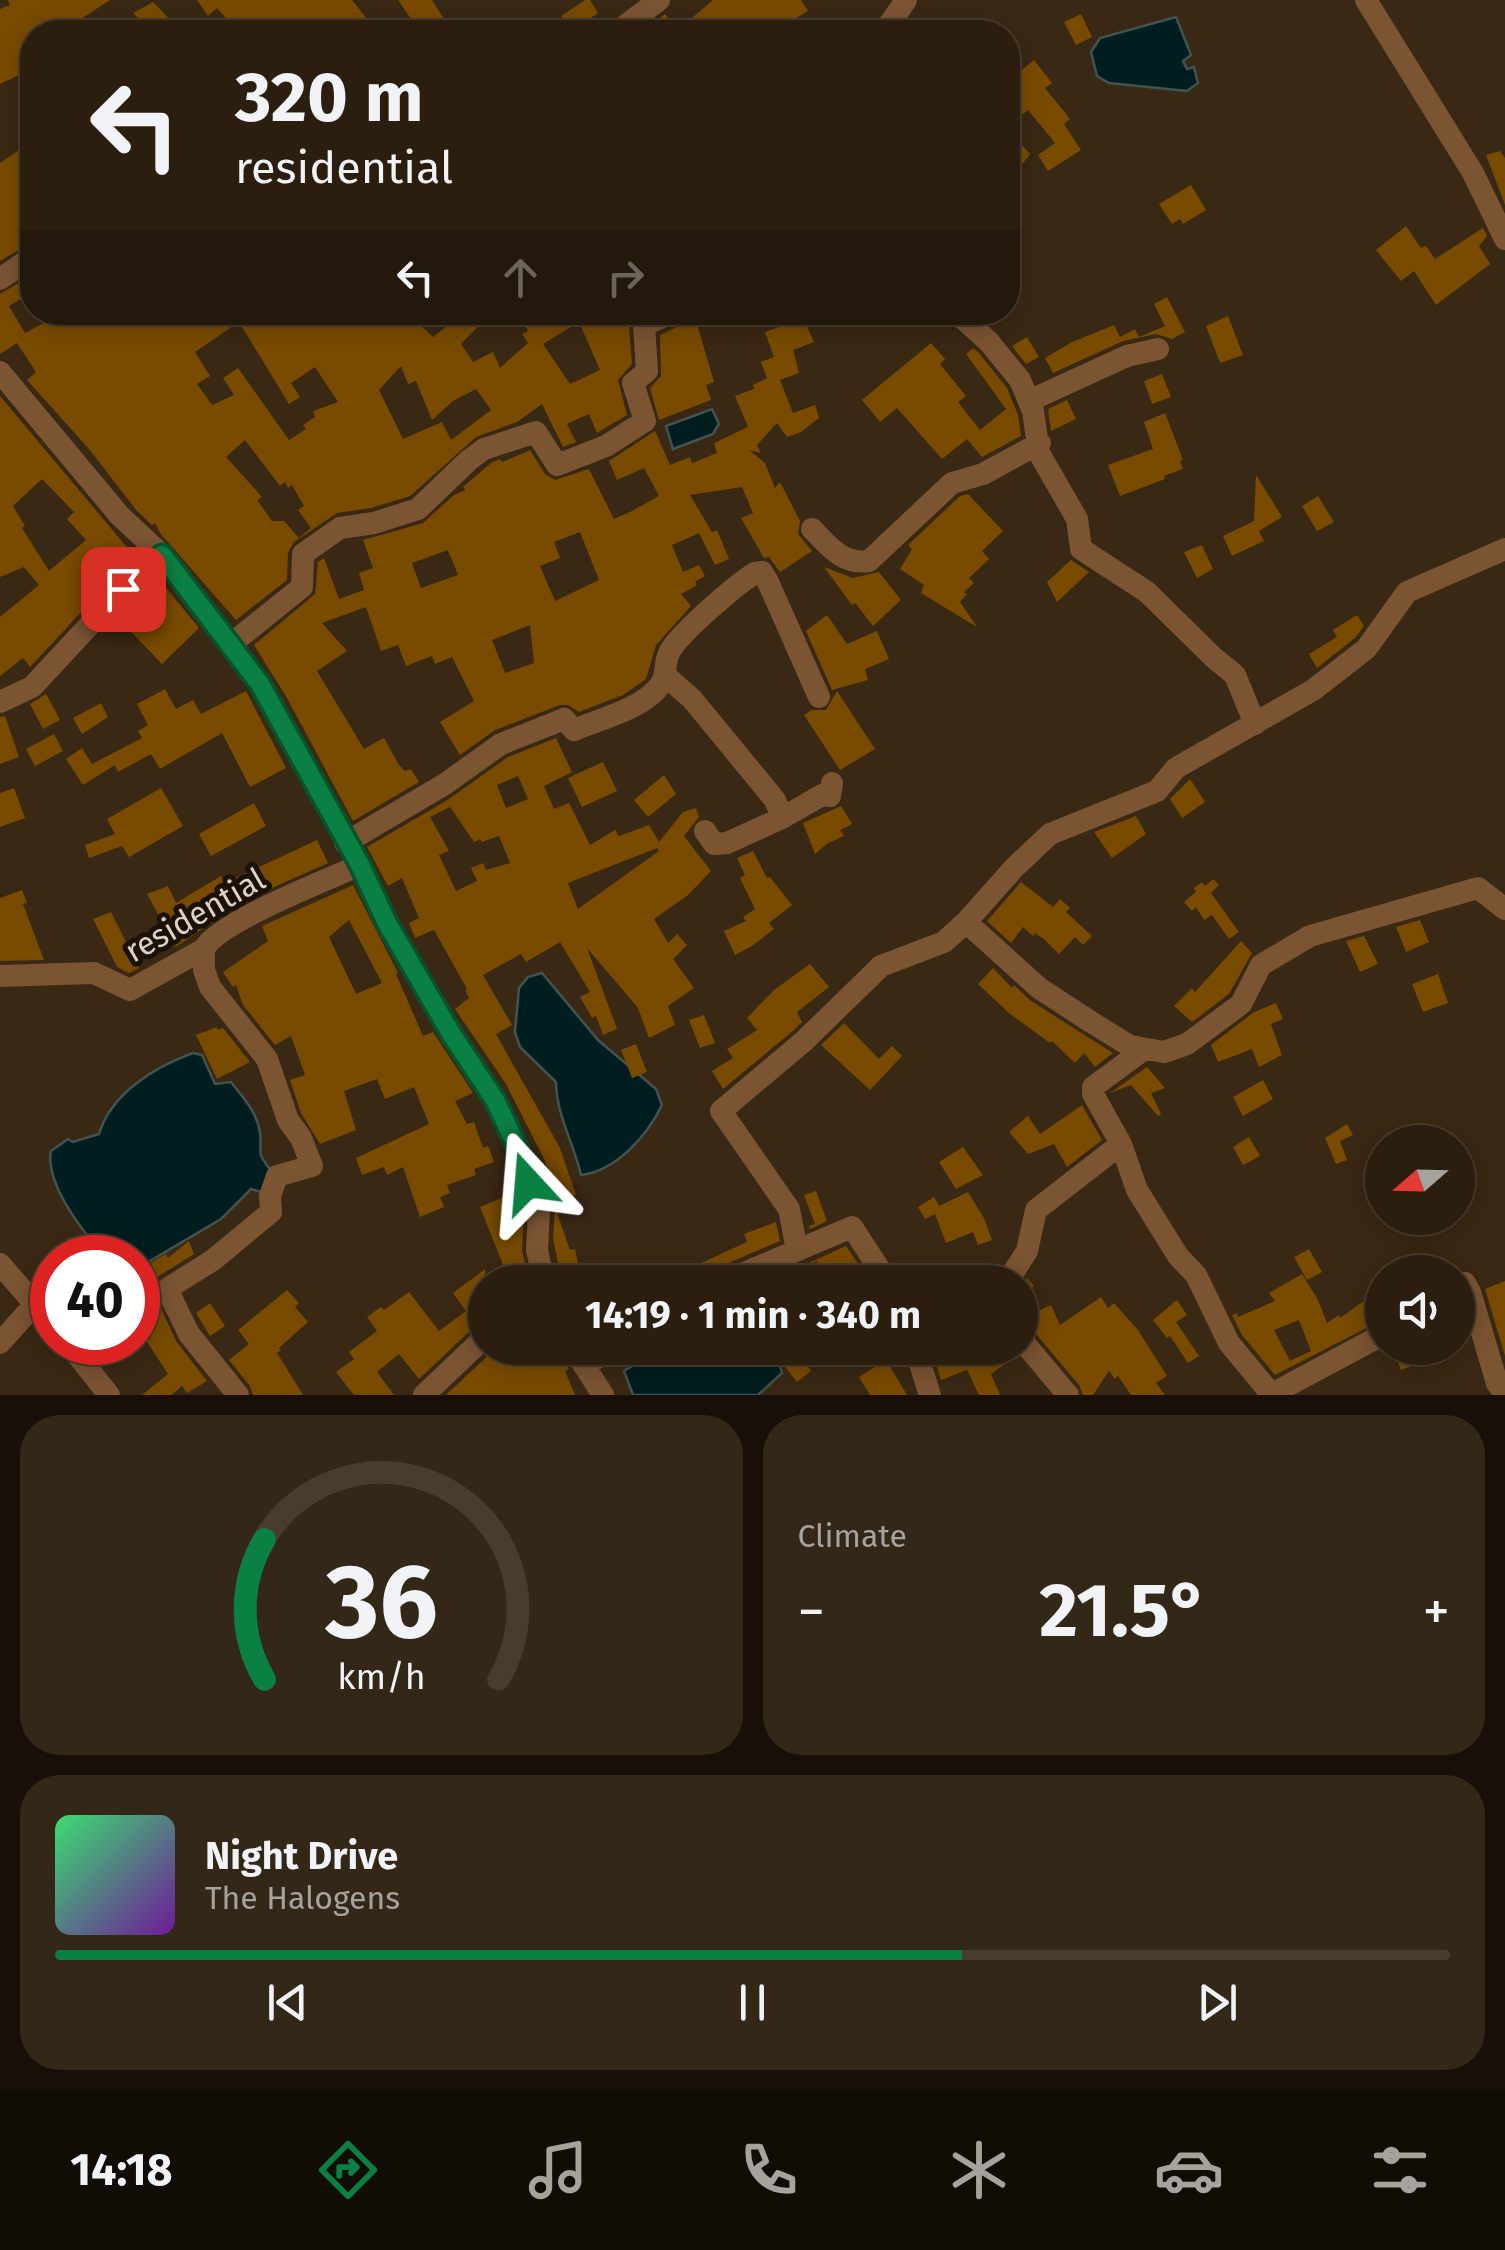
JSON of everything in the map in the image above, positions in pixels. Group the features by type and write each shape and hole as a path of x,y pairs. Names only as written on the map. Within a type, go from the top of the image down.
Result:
{"street":[{"path":"633,20 659,0"},
{"path":"1366,0 1473,173 1505,239"},
{"path":"231,644 302,587 303,554 340,528 374,524 418,509 484,449 536,432 557,466 606,446 645,421 633,383 647,370 644,325"},
{"path":"970,325 1020,380 1033,411"},
{"path":"1158,349 1127,356 1031,400 1039,453 1077,519 1081,549 1147,592 1235,675 1255,724"},
{"path":"0,372 120,516 162,555 260,684 360,865 387,923 495,1100 519,1151 539,1211 541,1265"},
{"path":"812,528 841,558 855,563 869,561 952,483 983,474 1040,443"},
{"path":"797,1250 789,1208 721,1111 804,1040 881,966 944,942 1050,834 1157,791 1176,768 1313,690 1366,649 1407,592 1505,549"},
{"path":"0,702 32,687 123,589 162,555"},
{"path":"346,842 445,784 501,744 564,719 574,730 641,702 666,676 669,652 716,602 744,580 762,572 819,697"},
{"path":"666,676 692,699 776,800 782,818"},
{"path":"705,832 714,844 727,843 822,795 830,796 832,783"},
{"name":"residential","path":"0,976 94,973 130,990 204,949 209,939 251,915 360,865"},
{"path":"966,922 1039,988 1130,1046 1164,1052 1186,1044 1241,1004 1261,966 1310,936 1478,888 1505,909"},
{"path":"204,949 204,970 210,986 267,1059 288,1120 302,1138 312,1166 277,1176 270,1196 272,1212 213,1260 167,1289 190,1334 238,1395"},
{"path":"1142,1051 1093,1087 1093,1094 1121,1144 1137,1190 1178,1256 1196,1275 1230,1344 1272,1394 1365,1343"},
{"path":"1019,1265 1028,1251 1036,1210 1121,1144"},
{"path":"762,1265 852,1227 877,1265"},
{"path":"0,1264 30,1297"},
{"path":"1475,1308 1505,1395"},
{"path":"0,1343 30,1310"},
{"path":"424,1395 468,1353"},
{"path":"1038,1359 1068,1395"},
{"path":"85,1365 109,1395"},
{"path":"583,1365 602,1395"},
{"path":"920,1365 930,1395"}],"water":[{"path":"1176,17 1191,55 1183,61 1187,69 1194,67 1198,83 1187,91 1109,83 1097,76 1091,52 1100,38"},
{"path":"712,409 719,424 713,434 673,449 666,426"},
{"path":"542,973 598,1040 656,1089 662,1105 629,1150 606,1167 581,1175 559,1106 556,1082 520,1047 515,1032 519,988 528,977"},
{"path":"193,1053 202,1055 215,1084 231,1082 256,1119 261,1155 271,1171 261,1192 251,1189 221,1219 160,1255 160,1235 87,1235 59,1191 53,1177 51,1151 68,1139 73,1142 99,1134 124,1094 164,1066"},
{"path":"634,1365 780,1365 782,1373 758,1395 633,1395 624,1371"}],"building":[{"path":"8,0 110,0 79,20 20,20 20,75 0,84 0,9 10,5"},
{"path":"197,0 352,0 368,20 228,20 217,8 208,16"},
{"path":"398,0 432,0 444,20 412,20"},
{"path":"585,0 590,0 598,13 588,20 564,20 561,16"},
{"path":"713,0 801,0 808,11 793,20 690,20"},
{"path":"153,2 170,20 140,20 133,13"},
{"path":"1081,14 1092,37 1076,45 1064,22"},
{"path":"1034,60 1052,83 1045,88 1070,119 1064,124 1081,150 1048,171 1038,155 1055,143 1028,110 1020,116 1020,71"},
{"path":"1020,143 1030,154 1020,167"},
{"path":"20,149 20,249 0,261 0,163"},
{"path":"1500,151 1505,158 1505,205 1486,155"},
{"path":"1191,185 1206,210 1183,224 1180,219 1172,224 1159,204"},
{"path":"1406,226 1421,248 1426,246 1435,259 1483,228 1487,236 1479,246 1490,264 1436,305 1414,271 1401,281 1376,250"},
{"path":"20,282 20,299 9,306 25,333 40,325 235,325 195,352 210,376 197,384 212,405 234,395 223,378 238,368 289,440 306,429 303,425 315,417 313,411 338,402 315,367 291,383 300,397 289,404 241,325 420,325 433,337 448,325 479,325 461,344 473,362 493,352 500,368 528,343 522,334 528,331 525,325 574,325 543,344 570,384 600,370 580,325 629,325 632,364 618,380 627,415 597,433 589,414 567,424 576,442 563,447 542,404 517,422 476,437 410,496 337,513 294,542 288,553 287,580 236,620 155,523 152,525 137,511 89,449 27,380 36,372 17,343 0,354 0,294","holes":["401,366 408,384 416,381 432,420 453,401 476,389 491,410 451,440 442,422 403,439 379,390","245,440 280,486 285,482 288,488 292,485 304,506 298,510 311,528 299,538 284,521 272,521 257,500 262,497 226,457"]},
{"path":"1167,297 1185,332 1172,339 1156,334 1123,341 1053,373 1045,358 1070,343 1114,325 1120,337 1135,329 1139,337 1165,326 1154,304"},
{"path":"1228,316 1243,355 1220,363 1206,326"},
{"path":"681,325 697,325 714,382 706,385 711,400 659,420 650,388 661,376 660,335"},
{"path":"784,325 806,325 814,342 793,350 799,373 780,380 793,413 815,405 819,418 787,437 777,423 757,445 761,453 749,450 765,463 775,488 780,482 800,521 798,534 812,551 780,572 769,557 764,558 741,518 753,513 742,487 690,495 712,532 717,530 729,559 715,565 699,533 672,545 683,572 699,565 705,576 681,594 691,606 656,645 646,679 623,695 579,712 560,705 495,730 460,755 440,722 474,701 452,657 435,664 432,656 406,666 398,645 381,651 366,607 322,623 347,651 317,671 364,749 384,738 399,765 405,771 411,769 419,782 353,821 254,645 315,594 318,562 324,558 339,599 364,590 359,573 373,568 363,540 423,523 454,495 466,490 463,487 491,463 530,450 545,474 555,480 589,469 614,519 630,512 659,496 644,468 617,480 609,461 655,431 670,465 690,457 692,463 717,453 714,443 748,427 735,396 754,389 753,385 767,378 761,362 774,357 765,332","holes":["580,532 599,580 555,601 540,566 560,558 554,542","448,550 458,575 421,588 412,563","530,625 534,663 505,673 492,640"]},
{"path":"1027,337 1039,357 1026,364 1012,346"},
{"path":"931,343 945,359 940,364 966,396 958,402 980,430 1006,409 966,354 973,348 978,352 1007,388 1021,436 982,457 967,439 942,459 897,408 880,422 862,400"},
{"path":"1162,374 1171,397 1152,404 1144,381"},
{"path":"0,396 136,558 30,667 23,658 0,676 0,617 39,585 24,567 0,577","holes":["42,479 74,512 67,519 86,540 49,571 13,506"]},
{"path":"1067,400 1076,419 1051,431 1048,409"},
{"path":"1165,413 1183,469 1120,496 1108,465 1153,449 1144,422"},
{"path":"1256,475 1282,517 1259,531 1264,541 1232,556 1223,536 1254,521"},
{"path":"968,494 1003,531 982,551 989,559 969,578 974,583 960,602 977,627 921,593 924,585 900,569 912,549 908,545 960,496"},
{"path":"1318,496 1334,522 1317,531 1302,506"},
{"path":"1202,545 1213,569 1197,578 1184,552"},
{"path":"1071,560 1089,572 1057,602 1047,582"},
{"path":"824,567 853,578 879,572 901,600 873,626"},
{"path":"159,579 199,628 162,664 117,617"},
{"path":"827,615 847,644 877,631 889,659 865,669 868,680 832,690 806,631"},
{"path":"1357,615 1364,626 1355,638 1317,668 1309,654 1337,637 1333,630"},
{"path":"165,689 176,709 193,700 201,714 246,691 286,768 250,787 222,733 160,769 151,754 118,772 115,765 83,785 66,759 82,748 92,764 142,738 138,731 148,725 137,704"},
{"path":"837,691 875,749 840,770 804,715 812,710 826,710"},
{"path":"46,694 60,720 43,729 30,704"},
{"path":"101,703 108,717 82,734 73,718"},
{"path":"5,716 19,757 0,764 0,717"},
{"path":"54,734 63,751 35,766 26,749"},
{"path":"556,738 572,772 544,786 554,809 569,803 590,845 615,830 619,836 649,825 659,842 683,812 696,808 699,817 684,836 711,871 688,895 654,919 668,943 677,934 687,945 673,959 694,988 668,1006 675,1025 649,1038 638,1008 587,948 617,1029 603,1035 596,1016 592,1018 580,997 590,992 560,942 526,962 521,954 483,975 512,1025 496,1034 560,1148 576,1195 555,1202 556,1193 544,1159 506,1084 455,1009 469,998 467,989 434,930 415,938 409,923 419,918 402,878 388,886 367,847 446,801 508,757","holes":["518,776 528,799 506,808 497,785","446,801 474,842 499,836 510,863 486,870 483,863 471,868 477,881 456,891 439,855 449,851 430,817 450,807","657,848 659,851 578,909 568,883"]},
{"path":"603,762 617,791 582,807 568,778"},
{"path":"664,775 676,794 648,817 634,800"},
{"path":"1190,779 1205,802 1182,818 1170,799"},
{"path":"14,788 25,818 0,827 0,793"},
{"path":"161,788 183,826 129,857 122,846 89,858 85,845 115,834 107,819"},
{"path":"254,803 266,826 211,856 199,834"},
{"path":"841,806 852,824 840,830 844,836 815,854 803,823"},
{"path":"1136,816 1146,834 1112,858 1094,832"},
{"path":"317,840 328,863 243,901 176,947 147,894 168,886 176,903 221,876 225,883"},
{"path":"753,851 767,878 792,905 769,923 774,929 735,955 724,931 746,921 743,917 755,909 740,878 745,875 737,858"},
{"path":"1213,879 1219,885 1211,893 1239,932 1229,939 1212,915 1204,920 1196,907 1192,911 1184,902 1196,892 1194,888"},
{"path":"1021,882 1053,907 1060,899 1070,908 1066,912 1092,936 1083,945 1075,937 1059,954 1023,927 1011,943 987,921"},
{"path":"353,885 398,973 423,1036 433,1032 473,1093 455,1101 467,1124 474,1122 483,1148 488,1146 494,1162 474,1169 476,1175 447,1185 450,1193 440,1197 444,1207 420,1217 403,1167 387,1175 384,1167 362,1175 356,1158 429,1124 414,1087 385,1099 377,1079 344,1091 356,1130 320,1144 301,1113 290,1080 305,1075 291,1036 275,1045 243,1005 236,985 233,987 223,972 268,941 262,926","holes":["349,920 382,983 356,994 329,937"]},
{"path":"22,890 27,903 23,904 44,960 0,961 0,898"},
{"path":"111,912 139,968 129,973 117,967 93,919"},
{"path":"1420,920 1429,942 1406,952 1396,927"},
{"path":"1364,936 1378,964 1360,972 1346,941"},
{"path":"1241,941 1252,953 1229,994 1192,1022 1174,1006 1192,988 1195,992"},
{"path":"810,964 829,987 797,1012 802,1022 794,1030 723,1089 712,1071 733,1058 727,1049 757,1030 747,1018 774,990"},
{"path":"993,968 1012,988 1014,985 1031,1001 1113,1053 1095,1067 1084,1053 1075,1063 1052,1041 1010,1014 978,984"},
{"path":"1438,974 1448,1003 1423,1012 1412,984"},
{"path":"1276,1003 1283,1019 1271,1024 1282,1055 1259,1067 1252,1049 1218,1062 1211,1045 1254,1012"},
{"path":"704,1015 715,1043 700,1048 689,1020"},
{"path":"844,1023 879,1059 892,1046 902,1056 870,1090 821,1045"},
{"path":"223,1028 250,1062 217,1079 196,1035"},
{"path":"636,1044 647,1072 632,1078 621,1050"},
{"path":"1147,1067 1165,1088 1151,1093 1161,1114 1158,1116 1131,1085 1110,1093"},
{"path":"1263,1080 1273,1099 1243,1116 1233,1097"},
{"path":"1082,1105 1102,1140 1067,1167 1054,1144 1028,1154 1009,1132 1028,1116 1040,1134"},
{"path":"1347,1124 1353,1135 1340,1141 1347,1160 1336,1164 1325,1138"},
{"path":"1249,1137 1260,1156 1243,1165 1233,1147"},
{"path":"963,1147 983,1175 956,1189 939,1162"},
{"path":"816,1191 827,1221 810,1229 815,1224 804,1195"},
{"path":"968,1192 992,1240 978,1245 973,1232 946,1243 935,1214 925,1219 918,1207 934,1197 939,1206"},
{"path":"507,1196 511,1208 521,1204 525,1265 503,1265 480,1207"},
{"path":"555,1207 578,1265 558,1265 553,1239"},
{"path":"776,1222 780,1241 724,1265 699,1265 747,1242 744,1234"},
{"path":"189,1241 194,1254 160,1275 160,1257 166,1254 168,1258"},
{"path":"846,1246 859,1265 819,1265 817,1261 804,1265"},
{"path":"1309,1249 1322,1272 1307,1280 1294,1257"},
{"path":"1302,1274 1327,1323 1365,1302 1365,1329 1275,1375 1242,1335 1232,1315 1237,1313 1238,1317 1275,1301 1269,1293","holes":["1299,1320 1311,1351 1290,1361 1274,1330"]},
{"path":"1505,1281 1505,1356 1485,1289"},
{"path":"468,1282 468,1333 419,1379 399,1354 377,1372 394,1395 354,1395 336,1372 354,1359 349,1352 377,1331 367,1317 409,1292 439,1331 466,1311 453,1293"},
{"path":"287,1290 308,1322 277,1353 303,1395 253,1395 229,1360 249,1344 238,1330"},
{"path":"1101,1297 1108,1308 1114,1303 1138,1330 1167,1376 1156,1383 1165,1395 1131,1395 1118,1376 1115,1379 1109,1371 1093,1395 1083,1395 1038,1336 1038,1311 1051,1305 1060,1325"},
{"path":"1177,1300 1187,1315 1176,1322 1199,1356 1188,1363 1170,1336 1167,1338 1153,1320"},
{"path":"210,1303 225,1326 210,1336 196,1313"},
{"path":"160,1306 176,1341 207,1381 187,1393 182,1386 171,1395 142,1395 168,1374 160,1362"},
{"path":"478,1365 567,1365 569,1369 565,1371 575,1395 446,1395"},
{"path":"784,1365 806,1365 811,1371 797,1382"},
{"path":"878,1365 889,1365 907,1395 870,1395 859,1377"},
{"path":"936,1365 1004,1365 991,1374 1000,1395 979,1395 967,1370 941,1380"}],"route":[{"path":"123,589 162,555 260,684 360,865 387,923 495,1100 519,1151 528,1183"}]}
